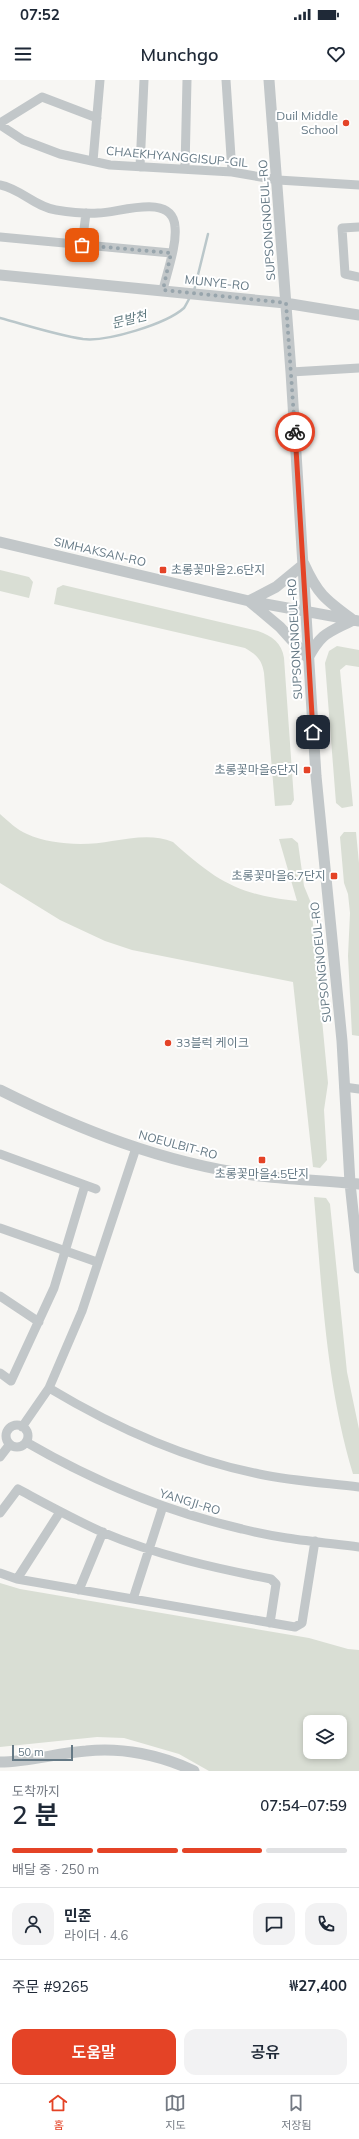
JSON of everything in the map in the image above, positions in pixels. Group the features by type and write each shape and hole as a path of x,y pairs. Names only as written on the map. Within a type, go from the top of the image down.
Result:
{"street":[{"path":"93,161 100,80"},
{"path":"140,167 144,80"},
{"path":"185,169 187,80"},
{"path":"226,80 232,172"},
{"name":"SUPSONGNOEUL-RO","path":"269,80 271,116 278,180 304,564 308,658 320,821 342,1041 344,1087 355,1183 359,1268"},
{"path":"0,124 42,98 97,118"},
{"name":"CHAEKHYANGGISUP-GIL","path":"0,124 30,143 60,154 110,165 232,172 278,180 359,185"},
{"path":"0,186 12,188 47,208 99,214 142,207 160,208 168,211 172,215 175,227 163,290"},
{"path":"82,245 86,213"},
{"path":"359,227 342,228 346,274 359,277"},
{"path":"0,237 171,253"},
{"name":"MUNYE-RO","path":"0,275 286,303 359,315"},
{"path":"291,372 359,368"},
{"name":"SIMHAKSAN-RO","path":"0,542 249,601 356,621"},
{"path":"304,564 313,585 321,595 356,621 325,633 317,641 308,658 280,627 249,601 276,587 304,564"},
{"path":"344,1087 359,1089"},
{"name":"NOEULBIT-RO","path":"0,1090 48,1114 136,1148 204,1167 254,1175 355,1183"},
{"path":"22,1427 49,1388 82,1311 136,1148"},
{"path":"0,1154 96,1189"},
{"path":"0,1373 10,1381 39,1322 54,1288 85,1185"},
{"path":"0,1228 97,1262"},
{"path":"0,1296 39,1322"},
{"path":"49,1388 102,1418 129,1430 178,1450 223,1465 260,1474 359,1487"},
{"path":"16,1426 22,1427 28,1436 26,1442 20,1447 10,1444 6,1438 4,1428 16,1426"},
{"name":"YANGJI-RO","path":"26,1442 96,1480 163,1506 243,1530 359,1547"},
{"path":"0,1457 10,1444"},
{"path":"0,1513 18,1489 60,1512 103,1532 149,1549 205,1564 272,1578 276,1584 270,1623"},
{"path":"133,1599 163,1506"},
{"path":"17,1579 60,1512"},
{"path":"79,1590 103,1532"},
{"path":"0,1574 17,1579 295,1627 302,1623 315,1541"},
{"path":"0,1762 17,1762 86,1750 110,1750 154,1757 178,1763 194,1771"}],"shaded area":[{"path":"0,570 29,577 33,582 29,598 0,591"},
{"path":"63,585 258,631 268,635 276,641 281,648 284,658 294,800 291,805 275,806 264,673 260,661 253,653 245,648 54,604 57,588"},
{"path":"337,646 359,650 359,667 346,665 340,670 353,806 342,808 336,803 325,663 329,651"},
{"path":"0,814 23,832 36,838 69,844 102,843 143,837 158,838 173,842 202,867 229,884 259,895 297,901 279,839 292,838 298,843 304,886 311,903 328,1083 324,1110 327,1160 320,1168 313,1167 293,982 132,950 105,941 60,920 0,883"},
{"path":"344,832 356,832 359,863 359,1036 352,1035 348,956 350,913 348,894 344,883 340,837"},
{"path":"314,1197 326,1198 330,1204 347,1372 359,1429 359,1474 353,1474 344,1440 331,1371 326,1337"},
{"path":"0,1583 20,1589 309,1638 348,1649 359,1650 359,1771 209,1771 179,1754 124,1738 97,1737 0,1747"}],"waterway":[{"name":"문발천","path":"194,291 208,234"},
{"name":"문발천","path":"0,318 41,330 83,339 106,338 136,331 164,320 184,308 190,297"}],"way so far":[{"path":"82,245 171,253 163,290 286,303 295,432"}],"place":[{"name":"Duil Middle School","path":"346,123"},
{"name":"초롱꽃마을2.6단지","path":"163,570"},
{"name":"초롱꽃마을6단지","path":"307,770"},
{"name":"초롱꽃마을6.7단지","path":"334,876"},
{"name":"33블럭 케이크","path":"168,1043"},
{"name":"초롱꽃마을4.5단지","path":"262,1160"}],"route":[{"path":"295,432 313,732"}]}
